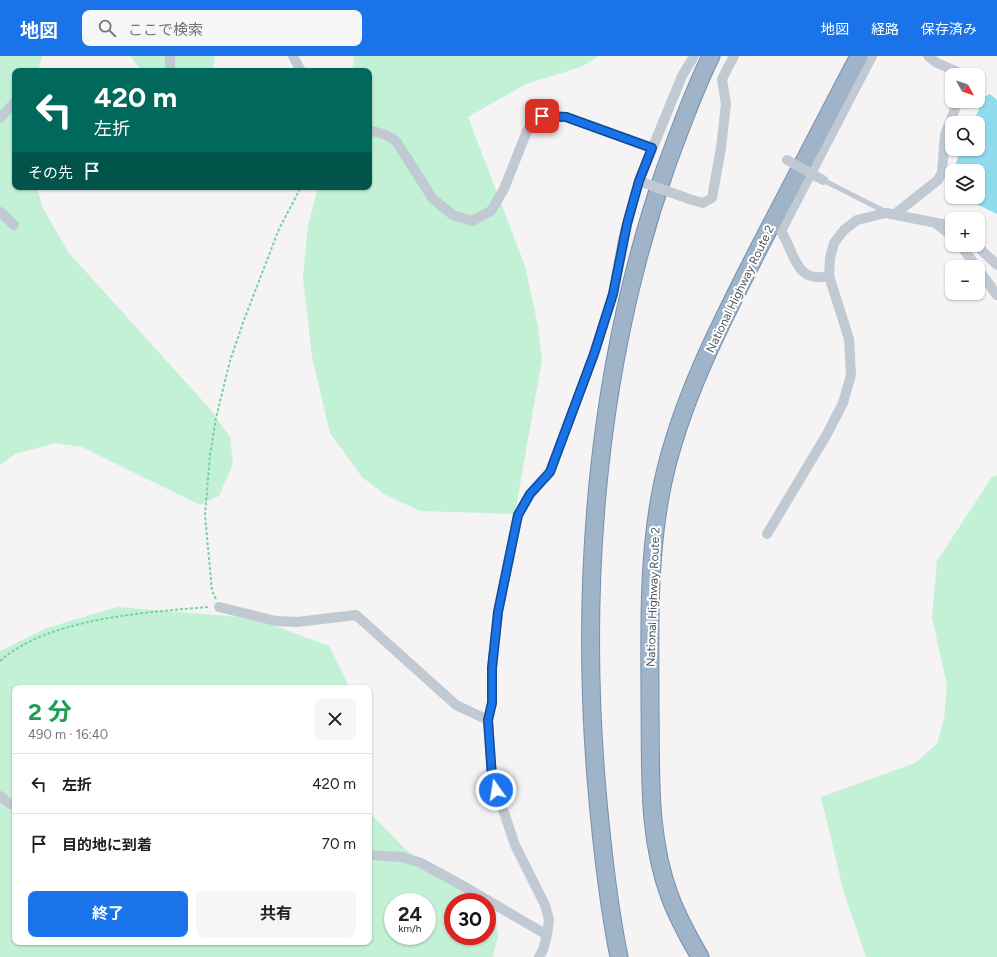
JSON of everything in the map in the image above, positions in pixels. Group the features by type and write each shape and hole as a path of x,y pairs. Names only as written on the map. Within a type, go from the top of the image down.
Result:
{"highway":[{"path":"619,957 604,865 592,724 591,578 604,438 622,321 654,202 692,98 711,56"},
{"name":"National Highway Route 2","path":"700,957 670,897 660,862 654,828 651,796 650,640 653,548 657,514 670,452 680,421 701,368 743,280 858,56"}],"street":[{"path":"170,56 170,68"},
{"path":"293,56 300,68"},
{"path":"538,957 543,950 549,920 545,905 515,845 492,777 488,720 492,703 492,668 498,612 518,515 530,494 550,472 594,354 613,294 623,239 639,181 682,76 694,56"},
{"path":"639,181 703,203 712,198 721,148 726,104 722,79 734,56"},
{"path":"829,276 817,279 802,271 795,262 789,243 781,231 872,56"},
{"path":"928,56 937,63 949,68"},
{"path":"0,118 12,105"},
{"path":"767,534 827,434 843,403 851,375 849,339 829,276 830,258 834,243 844,230 857,220 891,213 927,189 940,176 942,172 944,135 955,108"},
{"path":"372,131 386,135 396,141 433,198 453,216 472,221 491,211 504,188 527,131 542,116 566,117 652,148"},
{"path":"787,160 823,180"},
{"path":"0,212 14,225"},
{"path":"891,213 945,225"},
{"path":"937,224 945,230"},
{"path":"983,252 997,265"},
{"path":"985,279 997,295"},
{"path":"219,607 276,620 296,622 356,615 456,705 488,720"},
{"path":"0,796 12,804"},
{"path":"372,855 402,857 420,864 465,887 547,935"}],"lane":[{"path":"823,180 891,213"}],"path":[{"path":"0,661 23,646 54,632 75,625 134,613 219,607 212,591 205,515 210,455 216,418 230,361 244,320 279,229 299,190"}],"green space":[{"path":"0,56 42,56 39,68 12,68 12,190 38,190 43,208 68,252 210,409 230,437 233,464 219,496 200,505 82,447 55,443 15,454 0,465"},
{"path":"130,56 215,56 213,68 140,68"},
{"path":"354,56 599,56 581,67 526,84 468,117 525,266 538,326 542,359 515,514 420,511 384,494 362,477 330,433 312,357 303,277 308,226 317,190 372,190 372,68 352,68"},
{"path":"997,475 997,957 866,957 844,893 821,797 915,763 937,744 944,719 947,685 932,617 937,561 992,477"},
{"path":"117,607 253,618 329,646 348,685 12,685 12,945 372,945 372,815 406,850 474,893 444,893 444,945 496,945 493,957 0,957 0,651 47,628"},
{"path":"496,925 498,936 496,944"}],"water":[{"path":"990,94 997,100 997,214 976,204 985,204 985,164 956,164 958,156 985,156 985,116 976,116 979,108 985,108 985,96"}],"route":[{"path":"496,790 492,777 488,720 492,703 492,668 498,612 518,515 530,494 550,472 594,354 613,294 623,239 639,181 652,148 566,117 542,116"}]}
